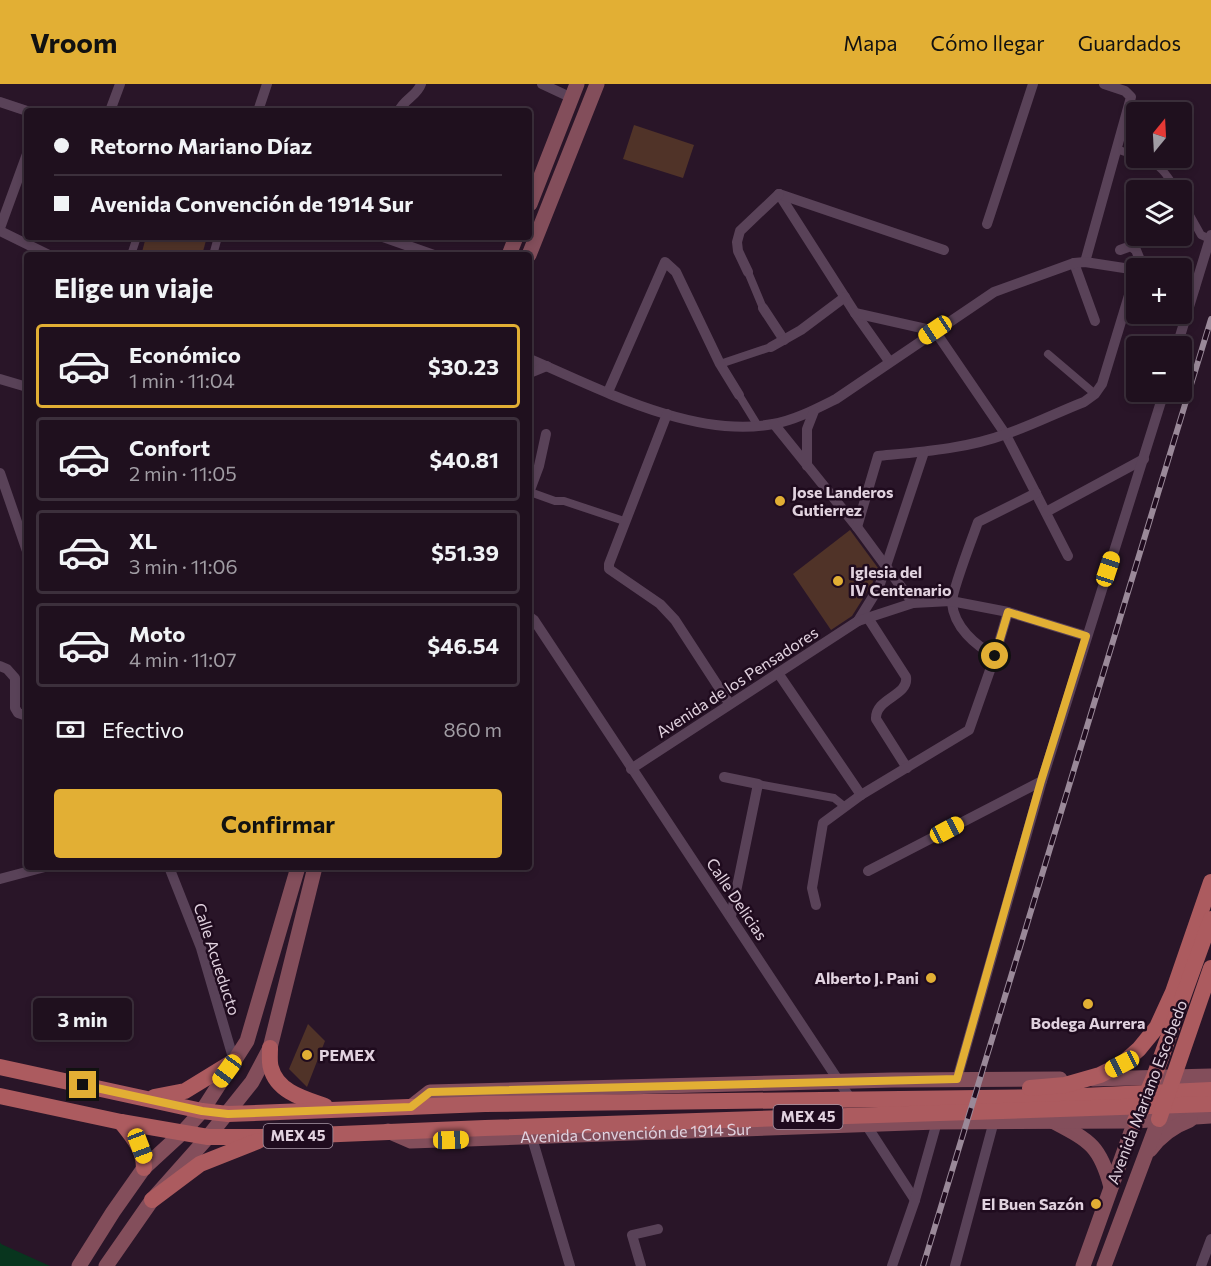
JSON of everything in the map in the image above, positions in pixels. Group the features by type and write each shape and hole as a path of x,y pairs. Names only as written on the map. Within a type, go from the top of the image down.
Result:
{"main road":[{"path":"530,252 597,84"},
{"path":"532,199 575,91"},
{"path":"79,1266 144,1168 202,1111 247,1041 297,870"},
{"path":"106,1266 152,1200 228,1114 252,1082 270,1048 314,870"},
{"path":"980,1098 995,1091 1065,1085 1100,1075 1122,1064 1139,1049 1157,1027 1173,992 1211,882"},
{"name":"Avenida Mariano Escobedo","path":"1083,1266 1211,919"},
{"name":"Avenida Mariano Escobedo","path":"1104,1266 1159,1119 1211,968"},
{"path":"1114,1078 1134,1066 1149,1052 1174,1020"},
{"path":"270,1048 271,1068 280,1083 295,1096 337,1110"},
{"path":"146,1098 185,1091 234,1061"},
{"name":"Avenida Convención de 1914 Sur","path":"0,1067 202,1111 228,1114 428,1106 1061,1097 1211,1090"},
{"name":"Avenida Convención de 1914 Sur","path":"411,1107 430,1092 840,1081 1211,1076"},
{"path":"996,1079 1007,1100 996,1121"},
{"path":"1032,1079 1021,1094 1018,1105 1024,1116 1033,1121"},
{"path":"892,1080 903,1090 906,1097 903,1115 896,1124"},
{"name":"Avenida Convención de 1914 Sur","path":"0,1096 121,1122 208,1137 1208,1112"},
{"path":"1143,1159 1166,1133 1208,1112"},
{"name":"Avenida Convención de 1914 Sur","path":"388,1131 411,1142 937,1122 1135,1121 1208,1112"},
{"path":"1051,1120 1093,1145 1101,1156 1111,1187"},
{"path":"121,1122 140,1146 144,1168"},
{"path":"152,1200 201,1164 268,1137"}],"street":[{"path":"111,108 120,84"},
{"path":"259,108 267,84"},
{"path":"400,108 419,91 422,84"},
{"path":"542,84 575,91"},
{"path":"987,224 1033,84"},
{"path":"1095,321 1080,263 1131,97 1125,91 1104,84"},
{"path":"0,102 24,110"},
{"path":"1116,149 1126,152"},
{"path":"24,162 0,229 43,252"},
{"path":"1161,168 1170,180"},
{"path":"779,194 944,250"},
{"path":"779,194 740,231 737,242 738,251 764,308 784,340"},
{"path":"779,194 844,297 889,361"},
{"path":"1181,336 1210,237 1201,235 1192,219"},
{"path":"392,240 426,252"},
{"path":"1120,250 1131,246 1140,258"},
{"path":"608,392 665,262 676,272 720,364 758,426"},
{"path":"532,359 608,392 667,414 708,425 774,424 814,411 836,399 994,292 1080,263 1126,269"},
{"path":"720,364 771,347 784,340 844,297"},
{"path":"857,527 878,456 924,452 1006,435 1084,402 1095,394 1102,384 1126,306"},
{"path":"855,313 935,330 1006,435 1068,556"},
{"path":"1048,354 1095,394"},
{"path":"532,372 547,366"},
{"path":"0,379 24,386"},
{"path":"957,1079 1041,781 1161,402"},
{"path":"807,466 807,429 814,411"},
{"path":"667,414 624,521 609,569 660,604 675,620 729,703"},
{"path":"774,424 857,527 913,603"},
{"path":"532,485 546,434"},
{"name":"Avenida de los Pensadores","path":"863,620 879,587 924,452"},
{"path":"1046,512 1144,459"},
{"path":"0,473 20,514 24,535"},
{"path":"532,492 555,501 564,501 624,521"},
{"path":"995,656 979,648 967,635 957,620 951,601 978,522 1036,493"},
{"name":"Avenida de los Pensadores","path":"632,769 729,703 863,620 913,603 951,601 1008,612 1086,636"},
{"path":"816,905 812,888 823,823 861,795 969,730 1008,612"},
{"path":"863,620 906,677 907,682 904,687 880,706 876,719 907,768"},
{"name":"Calle Delicias","path":"532,621 731,916 915,1200"},
{"path":"0,666 7,669 15,678 15,708 18,713 24,715"},
{"path":"778,673 861,795"},
{"path":"724,777 834,798 844,806"},
{"path":"868,871 1041,781"},
{"path":"731,916 758,784"},
{"path":"0,879 34,870"},
{"name":"Calle Acueducto","path":"172,870 201,948 234,1061"},
{"path":"955,1266 996,1121"},
{"path":"892,1266 915,1200 937,1122"},
{"path":"532,1138 570,1266"},
{"path":"641,1266 632,1235 658,1229"},
{"path":"1201,1266 1211,1239"}],"green space":[{"path":"0,1242 1,1244 50,1266 0,1266"}],"building":[{"path":"634,125 694,145 683,178 623,159"},
{"path":"145,240 206,240 203,252 142,252"},
{"name":"Iglesia del IV Centenario","path":"850,530 878,568 872,584 852,616 831,630 793,574"},
{"name":"PEMEX","path":"308,1024 325,1041 307,1087 289,1069"}],"railway":[{"path":"923,1266 1211,319"}],"place":[{"name":"Jose Landeros Gutierrez","path":"780,501"},
{"name":"Iglesia del IV Centenario","path":"838,581"},
{"name":"Alberto J. Pani","path":"931,978"},
{"name":"Bodega Aurrera","path":"1088,1004"},
{"name":"PEMEX","path":"307,1055"},
{"name":"El Buen Sazón","path":"1096,1204"}],"route":[{"path":"83,1085 202,1111 228,1114 411,1107 430,1092 957,1079 1041,781 1086,636 1008,612 995,656"}]}
